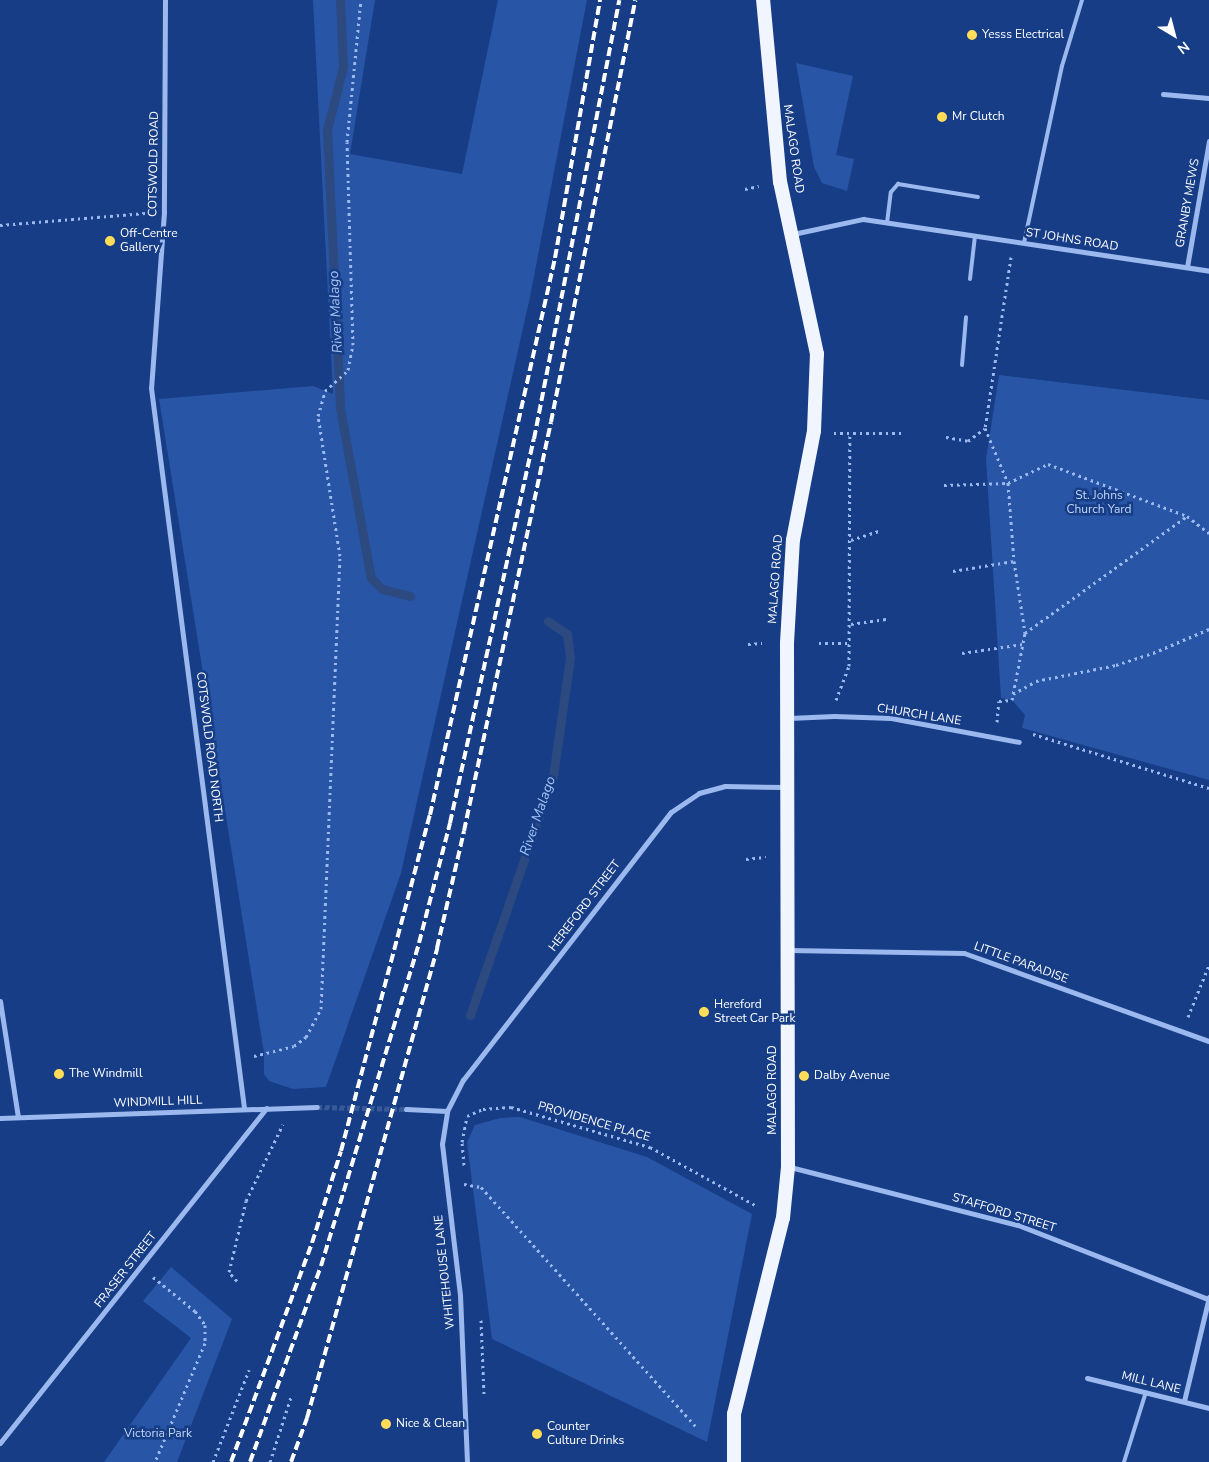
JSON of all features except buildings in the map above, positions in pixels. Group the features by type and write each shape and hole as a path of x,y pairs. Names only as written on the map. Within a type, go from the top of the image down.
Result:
{"highway":[{"name":"MALAGO ROAD","path":"763,0 773,128 780,182 793,234 817,354 814,431 792,540 785,718 788,1167"},
{"path":"734,1462 734,1414 783,1218 788,1167"}],"street":[{"name":"COTSWOLD ROAD","path":"151,388 164,212 165,0"},
{"path":"1163,94 1209,98"},
{"name":"GRANBY MEWS","path":"1187,268 1209,141"},
{"name":"ST JOHNS ROAD","path":"793,234 862,219 1209,271"},
{"name":"COTSWOLD ROAD NORTH","path":"151,388 240,1061 244,1108"},
{"name":"CHURCH LANE","path":"785,718 834,716 891,718 1019,742"},
{"name":"HEREFORD STREET","path":"447,1111 463,1080 671,812 699,793 725,786 785,786"},
{"name":"LITTLE PARADISE","path":"788,950 964,953 1209,1041"},
{"path":"0,1001 18,1117"},
{"name":"WINDMILL HILL","path":"0,1118 244,1108 318,1107"},
{"name":"FRASER STREET","path":"0,1443 266,1108"},
{"path":"406,1109 447,1111"},
{"name":"WHITEHOUSE LANE","path":"447,1111 442,1144 460,1294 467,1462"},
{"name":"STAFFORD STREET","path":"788,1167 1018,1224 1209,1298"},
{"path":"1184,1402 1209,1298"},
{"name":"MILL LANE","path":"1087,1378 1209,1408"}],"lane":[{"path":"1024,243 1062,66 1082,0"},
{"path":"887,223 891,192 898,184 978,197"},
{"path":"970,279 975,236"},
{"path":"962,365 966,317"},
{"path":"1124,1462 1146,1392"}],"path":[{"path":"253,1065 252,1057 294,1046 306,1037 321,1009 340,556 318,416 325,391 348,370 353,346 347,142 361,0"},
{"path":"0,225 164,212"},
{"path":"999,701 1012,700 1025,633 1014,561 1008,482 986,428 1013,242"},
{"path":"946,437 968,441 986,428"},
{"path":"814,431 850,434 904,433"},
{"path":"836,700 848,666 851,624 850,434"},
{"path":"944,485 972,482 1008,482 1048,464 1187,516 1209,533"},
{"path":"1025,633 1187,516"},
{"path":"851,540 879,531"},
{"path":"953,571 1014,561"},
{"path":"851,624 888,618"},
{"path":"1013,694 1036,681 1116,665 1153,653 1209,629"},
{"path":"819,643 849,642"},
{"path":"748,644 762,643"},
{"path":"962,654 1023,644"},
{"path":"1019,742 1022,732 1036,735 1209,788"},
{"path":"746,859 766,857"},
{"path":"1182,1032 1209,965"},
{"name":"PROVIDENCE PLACE","path":"447,1111 466,1116 483,1110 511,1107 650,1147 755,1205"},
{"path":"237,1281 229,1272 246,1201 290,1108"},
{"path":"446,1186 481,1187 696,1427"},
{"path":"141,1267 195,1311 205,1325 205,1343 155,1462"},
{"path":"212,1462 249,1370"},
{"path":"270,1462 291,1397"}],"green space":[{"path":"313,0 375,0 350,154 462,174 498,0 587,0 530,297 401,873 326,1087 293,1089 269,1081 264,1074 264,1053 159,399 313,386 333,394"},
{"path":"796,63 853,76 836,155 854,159 847,191 822,183 814,167"},
{"name":"St. Johns Church Yard","path":"999,375 1209,400 1209,780 1022,728 1025,715 1012,700 1001,698 986,459"},
{"path":"520,1117 647,1157 752,1214 707,1442 492,1339 467,1142 475,1125 500,1118"},
{"name":"Victoria Park","path":"171,1267 232,1319 177,1462 104,1462 191,1338 143,1301"}],"waterway":[{"name":"River Malago","path":"340,0 343,67 327,130 340,408 371,578 382,589 410,596"},
{"name":"River Malago","path":"470,1015 553,776 570,658 567,634 548,621"}],"tunnel":[{"path":"317,1107 406,1109"}],"railway":[{"path":"231,1462 312,1243 341,1151 430,815 555,258 600,0"},
{"path":"250,1462 321,1266 419,943 450,823 534,439 619,0"},
{"path":"291,1462 307,1418 437,948 464,831 551,422 635,0"}],"place":[{"name":"Yesss Electrical","path":"972,35"},
{"name":"Mr Clutch","path":"942,117"},
{"name":"Off-Centre Gallery","path":"110,241"},
{"name":"Hereford Street Car Park","path":"704,1012"},
{"name":"The Windmill","path":"59,1074"},
{"name":"Dalby Avenue","path":"804,1076"},
{"name":"Nice & Clean","path":"386,1424"},
{"name":"Counter Culture Drinks","path":"537,1434"}]}
